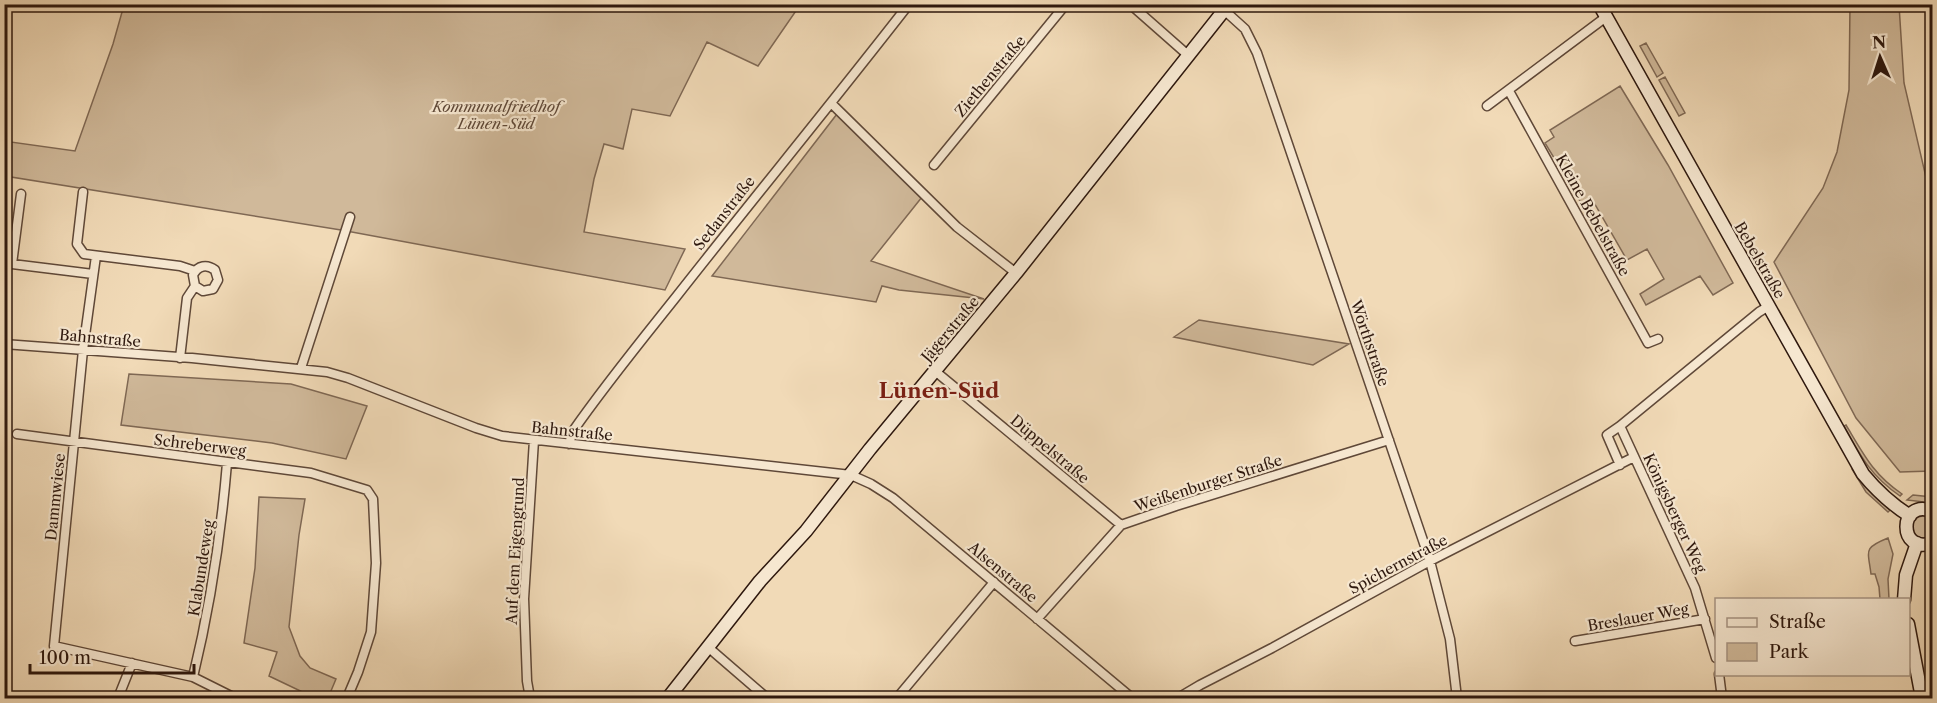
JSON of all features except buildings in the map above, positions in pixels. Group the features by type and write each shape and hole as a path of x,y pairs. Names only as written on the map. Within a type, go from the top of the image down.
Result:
{"street":[{"name":"Sedanstraße","path":"569,444 577,425 631,354 765,184 832,104 909,4"},
{"name":"Ziethenstraße","path":"934,165 1066,4"},
{"path":"1130,4 1189,56"},
{"name":"Bebelstraße","path":"1599,4 1863,474 1892,505 1910,516"},
{"name":"Jägerstraße","path":"668,699 760,581 806,531 870,448 1016,273 1227,8"},
{"name":"Wörthstraße","path":"1227,8 1245,28 1257,53 1430,561 1450,639 1457,699"},
{"path":"1487,106 1606,16"},
{"name":"Kleine Bebelstraße","path":"1509,90 1648,343 1658,339"},
{"path":"832,104 957,227 1016,273"},
{"path":"83,192 77,244 84,254 180,266 195,271"},
{"path":"21,194 8,264 93,274"},
{"path":"301,368 350,217"},
{"name":"Dammwiese","path":"96,256 83,350 54,646 132,663"},
{"path":"199,267 210,267 215,270 218,280 213,289 199,290 195,286 192,279 199,267"},
{"path":"180,358 187,298 195,286"},
{"path":"1620,426 1769,306"},
{"name":"Bahnstraße","path":"4,344 327,372 348,378 491,434 851,475"},
{"name":"Düppelstraße","path":"935,371 1121,525"},
{"name":"Königsberger Weg","path":"1620,465 1607,435 1620,426 1695,588 1715,654"},
{"name":"Schreberweg","path":"17,434 311,473 367,490 373,499 376,563 371,632 347,699"},
{"name":"Auf dem Eigengrund","path":"530,699 527,681 524,599 534,440"},
{"name":"Weißenburger Straße","path":"1037,619 1121,525 1389,440"},
{"name":"Spichernstraße","path":"1178,699 1430,561 1634,457"},
{"name":"Klabundeweg","path":"193,677 209,609 222,518 227,462"},
{"name":"Alsenstraße","path":"851,475 893,498 1132,699"},
{"path":"1932,511 1920,509 1910,516 1907,520 1906,531 1908,536 1917,543 1922,545 1932,543"},
{"path":"1904,598 1906,575 1917,543"},
{"path":"897,699 994,582"},
{"name":"Breslauer Weg","path":"1575,641 1705,619"},
{"path":"1910,635 1922,699"},
{"path":"709,648 767,699"},
{"path":"118,699 132,663 193,677 235,699"},
{"path":"1719,676 1722,699"}],"green space":[{"name":"Kommunalfriedhof Lünen-Süd","path":"124,5 800,5 758,66 707,42 670,116 632,109 623,149 604,144 594,179 584,232 685,249 665,290 341,230 5,176 4,141 75,151 113,44"},
{"path":"1850,5 1899,5 1904,83 1932,203 1932,471 1900,472 1856,418 1774,262 1823,188 1837,152 1849,90"},
{"path":"1646,43 1663,73 1657,77 1640,46"},
{"path":"1665,77 1685,113 1679,116 1659,80"},
{"path":"1620,86 1668,165 1733,283 1713,295 1700,276 1646,305 1640,294 1664,279 1647,249 1627,260 1593,201 1583,206 1545,143 1554,137 1550,130"},
{"path":"837,114 922,197 871,261 984,299 899,290 882,286 876,302 712,276"},
{"path":"1199,320 1349,344 1313,365 1174,337"},
{"path":"129,374 291,384 367,406 346,459 272,443 121,425"},
{"path":"1846,425 1870,463 1892,487 1902,494 1900,496 1881,481 1868,465 1844,426"},
{"path":"1854,468 1866,486 1890,510 1888,512 1866,492 1852,469"},
{"path":"1913,495 1932,497 1932,503 1907,500"},
{"path":"259,497 305,499 289,627 300,656 310,668 336,679 328,698 315,698 269,676 277,652 244,643 255,568"},
{"path":"1923,516 1931,519 1934,527 1931,535 1923,538 1915,535 1912,527 1915,519"},
{"path":"1888,538 1893,554 1888,579 1889,598 1880,598 1875,574 1871,574 1868,555 1874,544"}],"district":[{"name":"Lünen-Süd","path":"939,390"}]}
